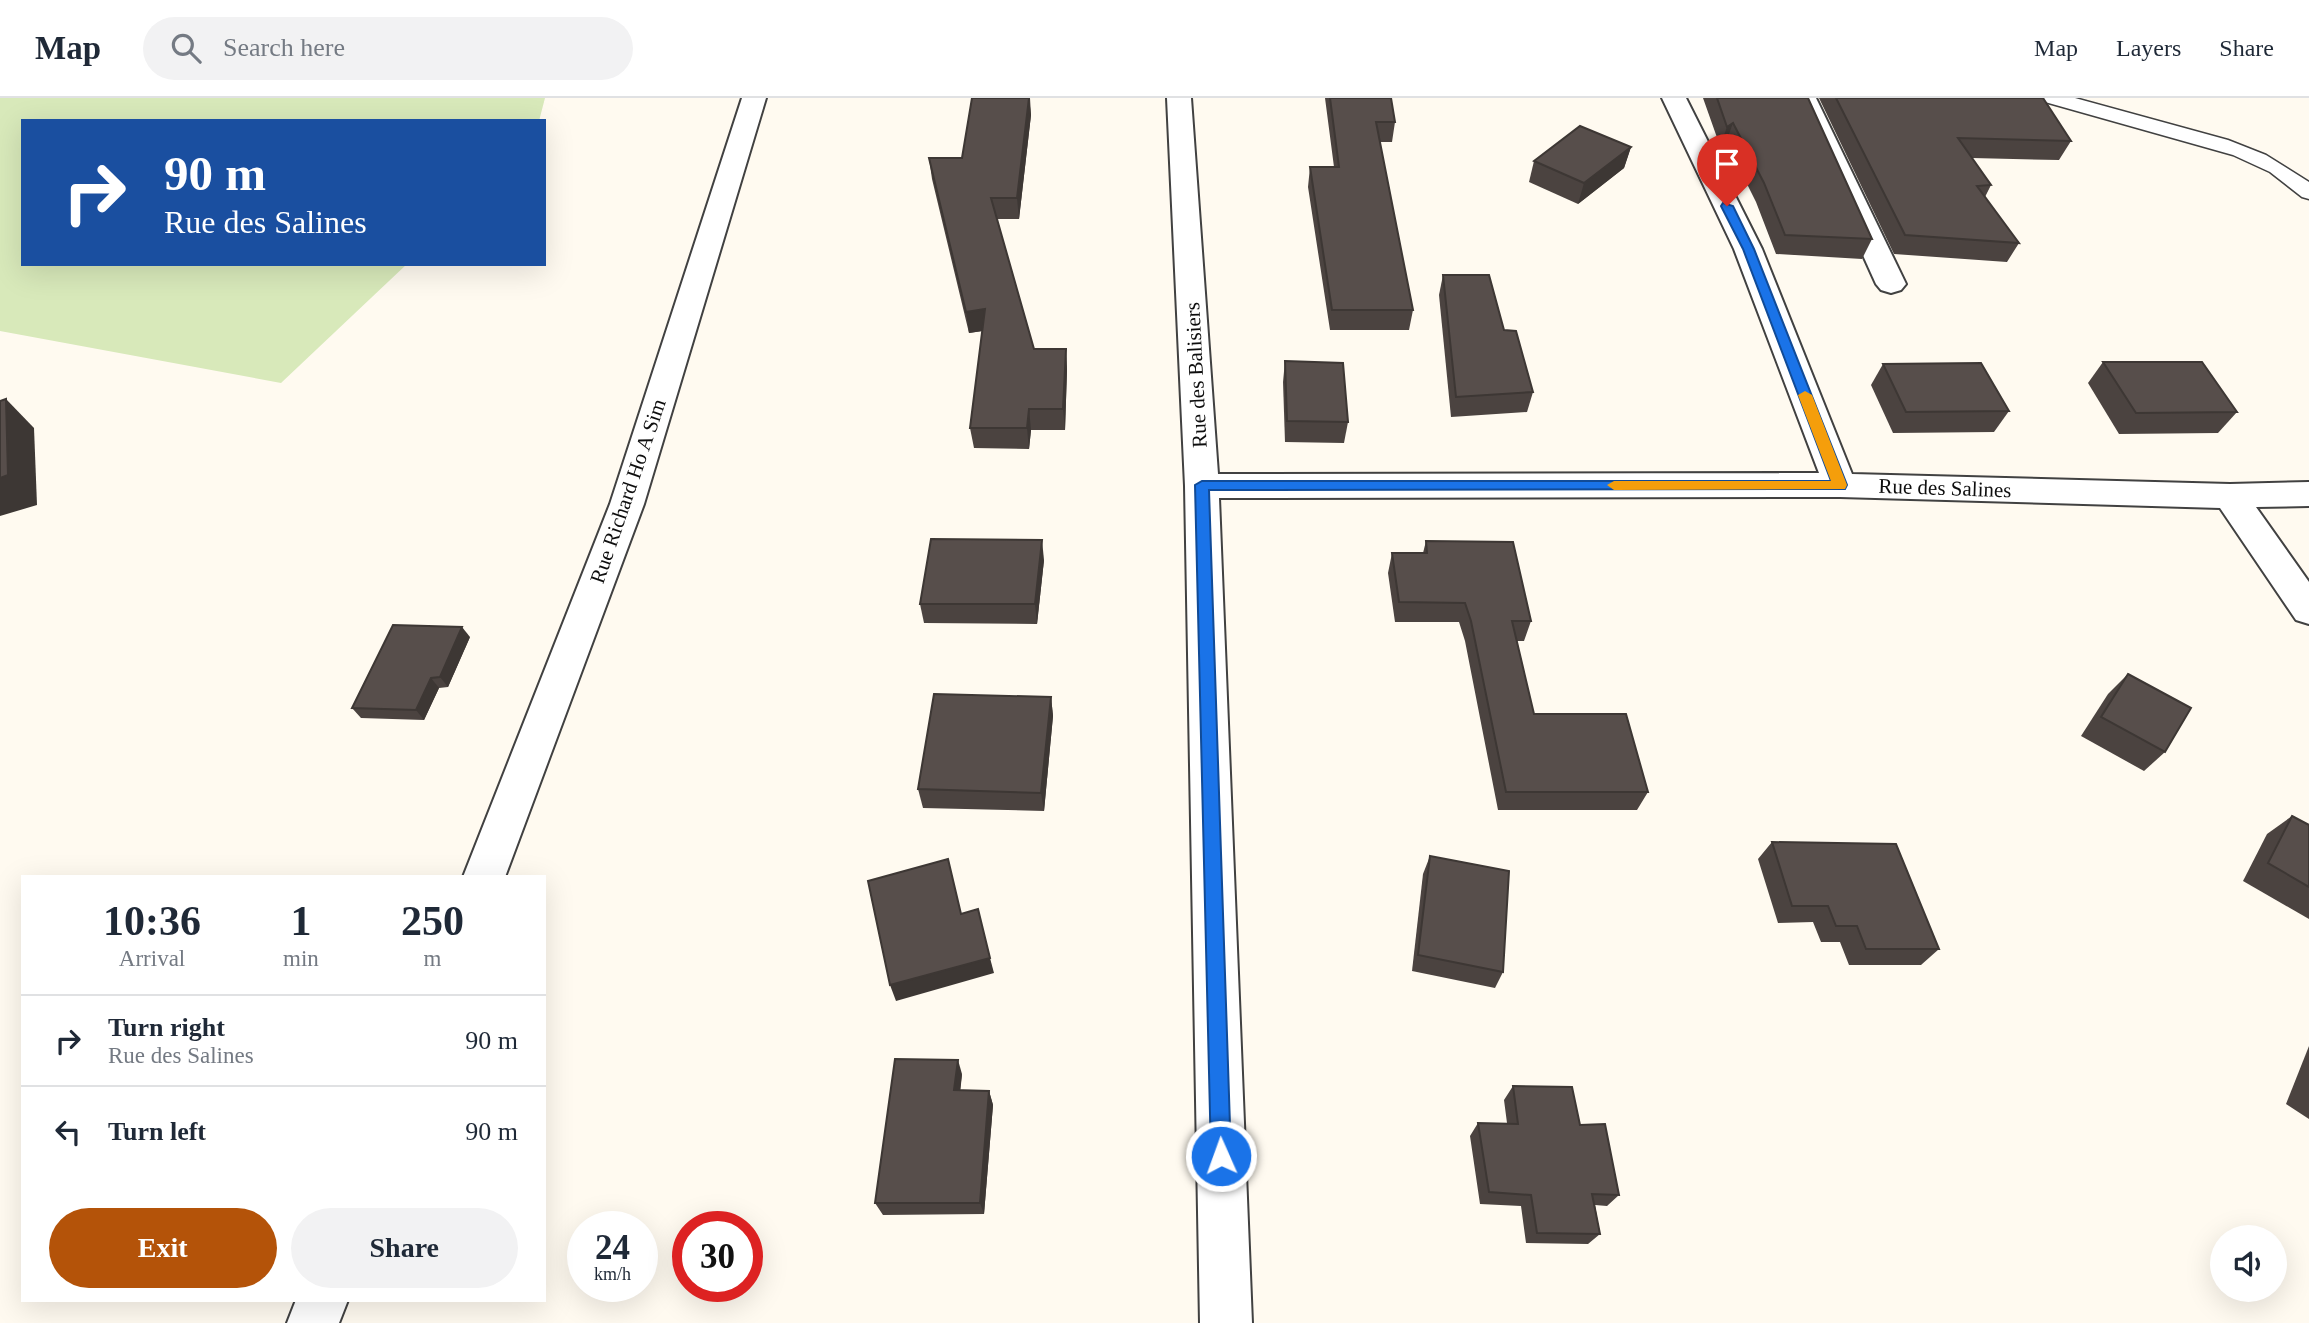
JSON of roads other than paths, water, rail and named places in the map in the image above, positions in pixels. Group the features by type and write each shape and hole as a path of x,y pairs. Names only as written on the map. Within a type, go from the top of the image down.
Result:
{"street":[{"name":"Rue Richard Ho A Sim","path":"485,875 627,504 754,98"},
{"name":"Rue des Balisiers","path":"1179,98 1202,485 1226,1323"},
{"path":"1674,98 1748,249 1840,485"},
{"path":"1804,98 1891,284"},
{"name":"Rue des Salines","path":"1202,485 1840,485 2230,496 2309,494"},
{"path":"2230,496 2309,610"},
{"path":"313,1323 321,1302"}],"lane":[{"path":"2052,98 2234,148 2264,160 2287,174 2309,193"}]}
